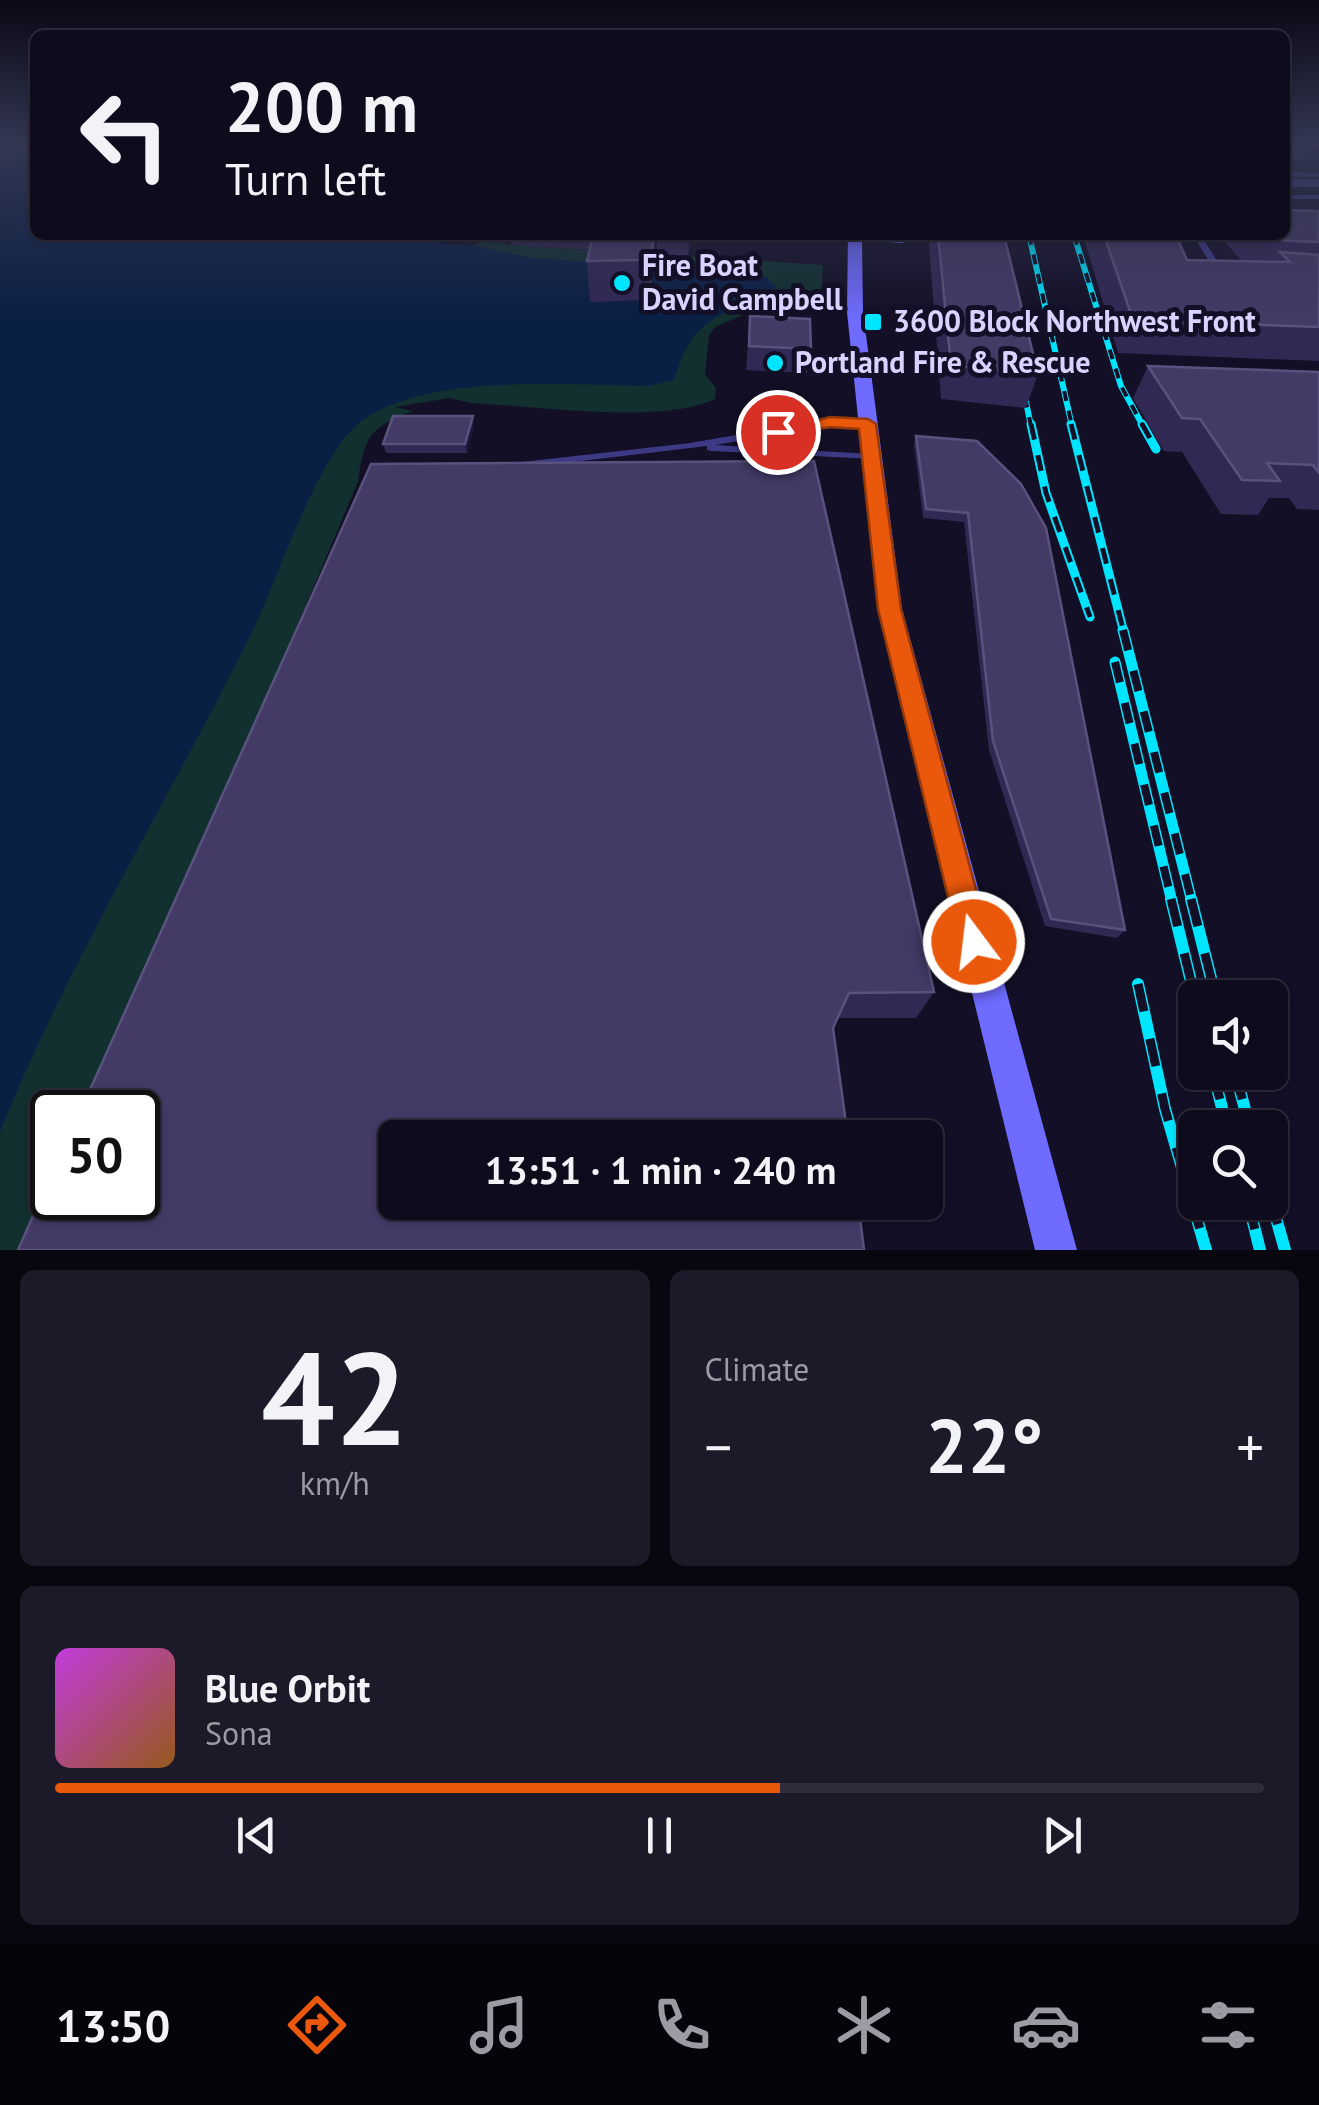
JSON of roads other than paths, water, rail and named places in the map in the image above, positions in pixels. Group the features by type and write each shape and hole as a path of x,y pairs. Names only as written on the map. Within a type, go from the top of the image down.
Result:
{"main road":[{"path":"856,240 855,312 884,571 902,672 1056,1250"}],"lane":[{"path":"1199,240 1222,275 1241,276"},
{"path":"498,468 690,446 830,422 868,424"},
{"path":"690,446 871,457"}],"water":[{"path":"0,202 30,202 30,240 410,240 477,246 531,258 766,277 776,287 768,294 715,318 697,333 674,380 647,386 501,385 425,394 392,404 364,419 347,435 315,487 220,695 57,1004 0,1132"}],"railway":[{"path":"1030,240 1072,426"},
{"path":"1076,240 1121,386 1143,426"},
{"path":"1021,378 1031,426"},
{"path":"1031,424 1046,493 1090,617"},
{"path":"1071,424 1124,633"},
{"path":"1142,424 1156,449"},
{"path":"1123,630 1192,902"},
{"path":"1115,662 1172,902"},
{"path":"1171,899 1191,980"},
{"path":"1191,899 1211,980"},
{"path":"1138,984 1165,1109 1206,1250"},
{"path":"1218,1090 1222,1110"},
{"path":"1240,1090 1245,1110"},
{"path":"1252,1220 1260,1250"},
{"path":"1277,1220 1285,1250"}],"place":[{"name":"Fire Boat David Campbell","path":"622,283"},
{"name":"3600 Block Northwest Front","path":"873,322"},
{"name":"Portland Fire & Rescue","path":"775,363"}]}
